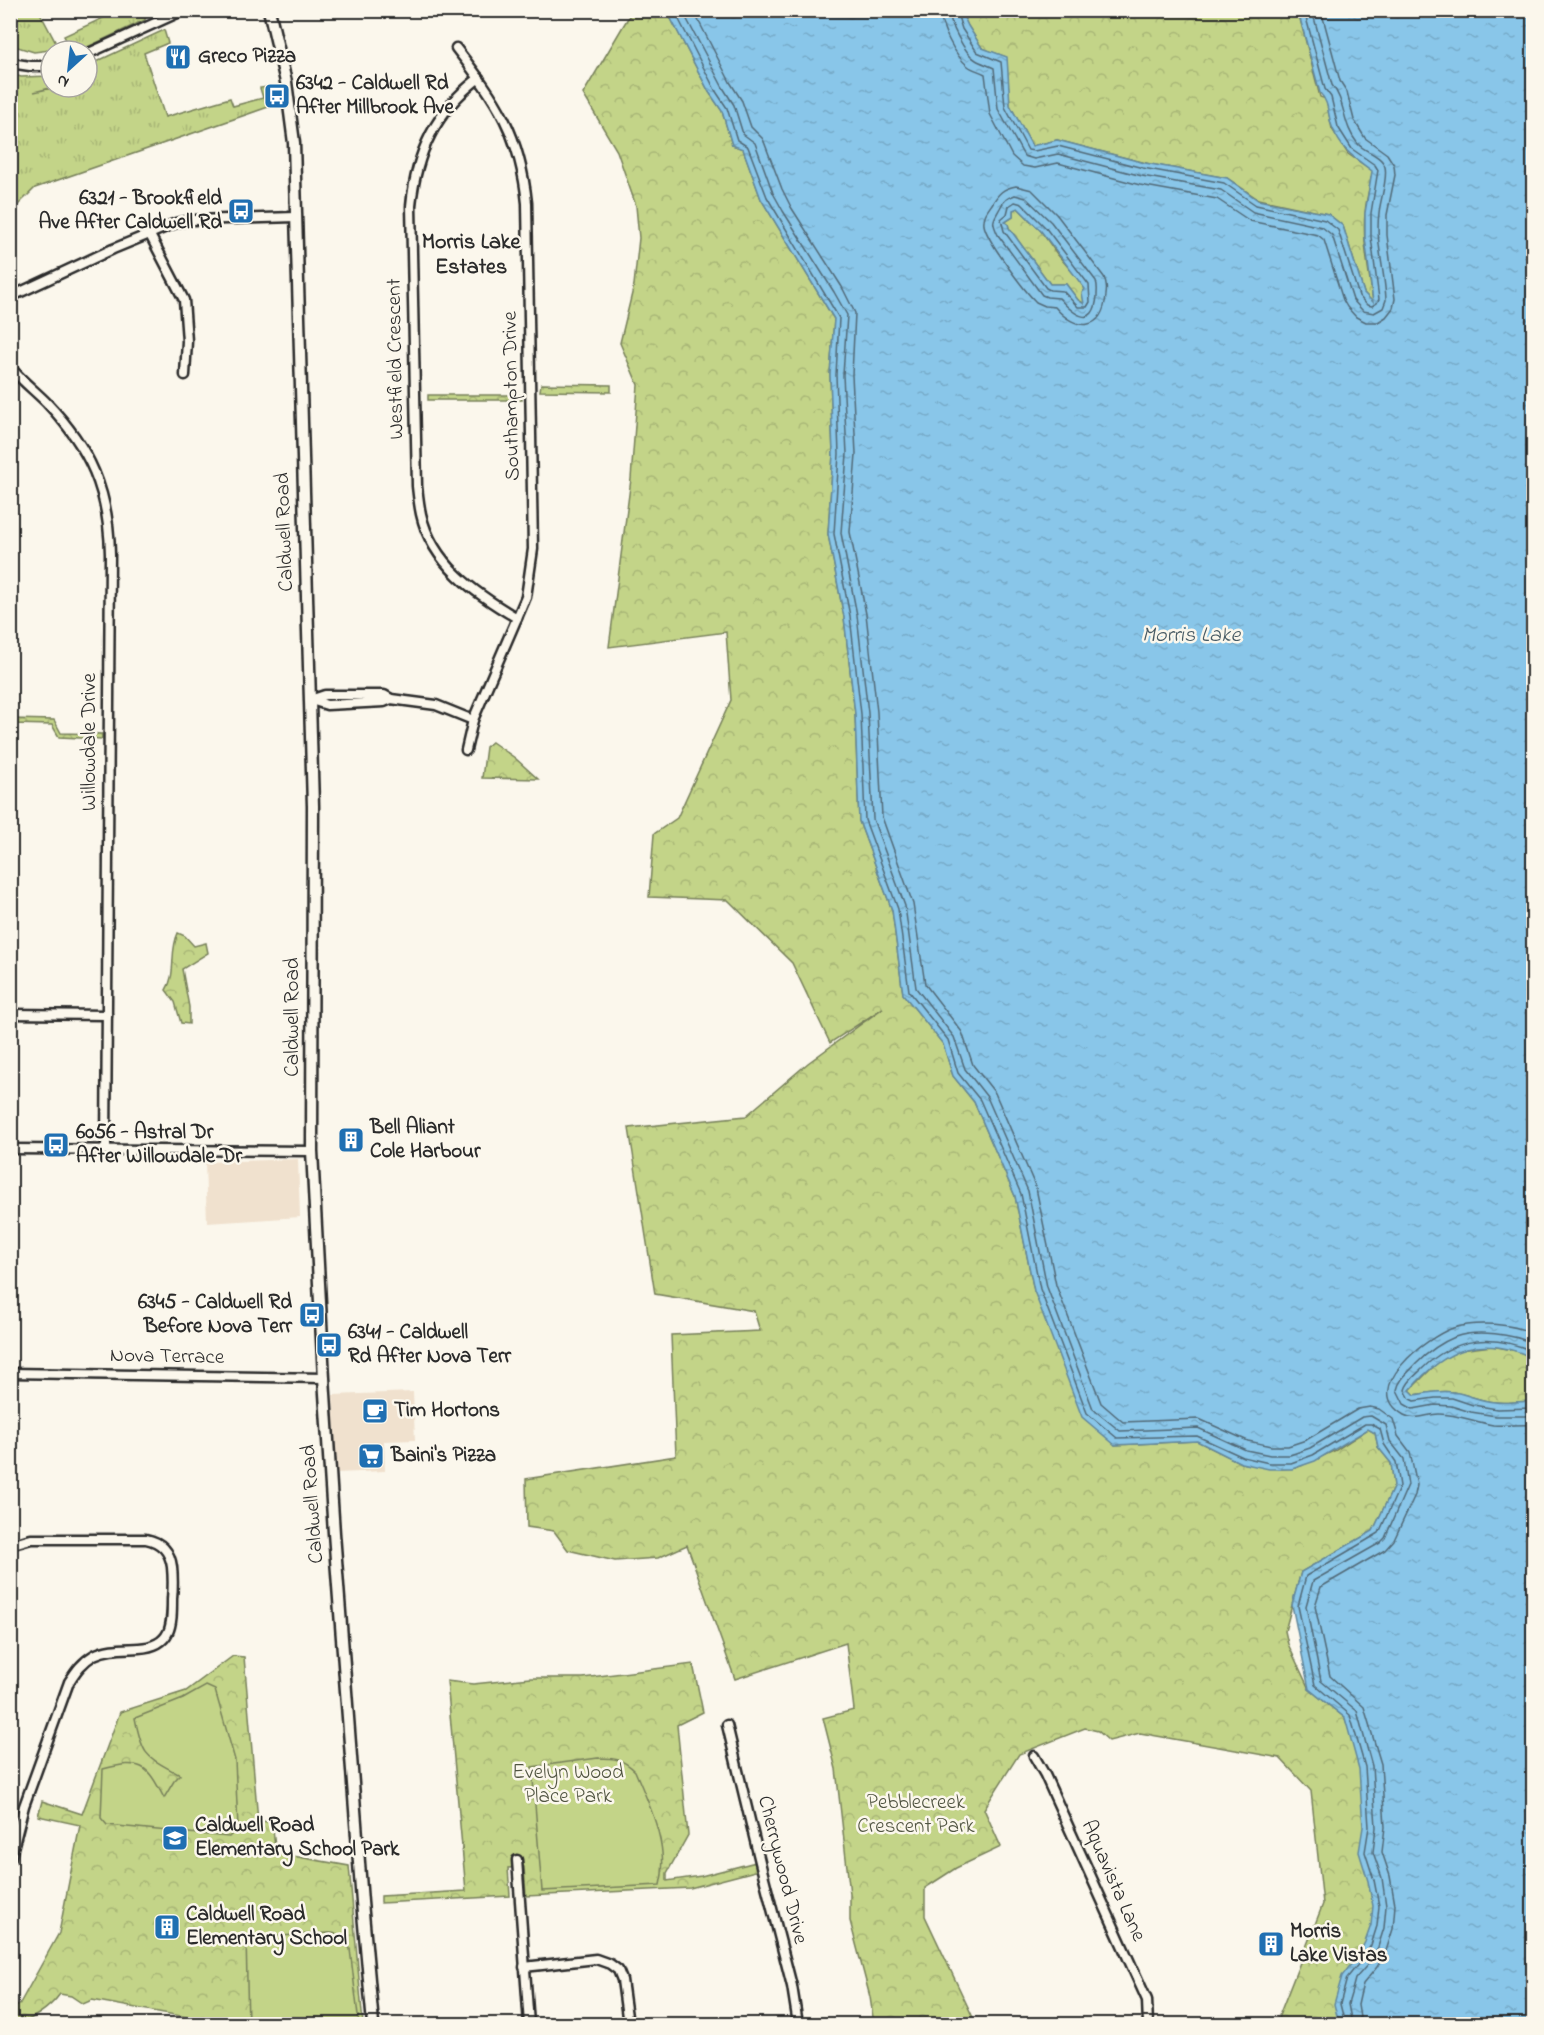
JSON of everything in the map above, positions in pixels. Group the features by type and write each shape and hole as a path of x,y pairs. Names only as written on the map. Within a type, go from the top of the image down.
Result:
{"street":[{"path":"99,49 184,10"},
{"name":"Caldwell Road","path":"269,10 286,82 292,123 313,806 312,1151 324,1378 373,2025"},
{"name":"Southampton Drive","path":"456,48 499,107 511,133 520,160 527,203 533,549 526,597 473,720 465,750"},
{"path":"10,63 39,66"},
{"name":"Westfield Crescent","path":"479,78 450,106 431,132 421,154 413,184 411,206 417,486 421,515 440,556 450,569 476,592 518,618"},
{"path":"10,297 149,233 176,223 193,220 295,217"},
{"path":"149,233 184,300 187,330 185,375"},
{"name":"Willowdale Drive","path":"10,367 64,422 84,449 96,472 104,495 108,520 110,554 106,1150"},
{"path":"310,700 327,705 384,702 391,699 436,705 473,720"},
{"path":"10,1014 107,1015"},
{"path":"10,1149 312,1151"},
{"name":"Nova Terrace","path":"10,1372 324,1378"},
{"path":"10,1545 38,1538 146,1539 158,1543 167,1552 171,1559 173,1574 172,1622 162,1641 150,1647 112,1649 97,1654 81,1665 69,1682 24,1806 10,1860"},
{"name":"Cherrywood Drive","path":"727,1725 792,1986 798,2025"},
{"name":"Aquavista Lane","path":"1034,1756 1045,1775 1147,2000 1148,2025"},
{"path":"517,1860 529,2025"},
{"path":"524,1966 596,1959 610,1964 618,1970 622,1980 628,2025"}],"shaded area":[{"path":"298,1159 300,1217 207,1223 205,1162"},
{"path":"413,1392 415,1440 384,1441 385,1471 336,1473 333,1395"}],"green space":[{"path":"10,11 39,11 54,39 39,39 39,51 11,45"},
{"path":"118,11 132,11 133,13 146,11 145,20 99,42 99,39 66,39 64,36"},
{"name":"Pebblecreek Crescent Park","path":"632,11 667,11 709,92 722,111 732,145 743,149 761,199 834,319 830,375 833,454 828,534 844,617 855,714 859,821 892,910 903,994 943,1044 953,1076 974,1102 1015,1196 1034,1291 1115,1445 1197,1441 1241,1463 1282,1469 1296,1468 1336,1450 1368,1429 1375,1433 1378,1447 1391,1463 1394,1486 1373,1531 1301,1572 1285,1631 1288,1644 1309,1689 1345,1718 1361,1767 1380,1896 1358,2024 1277,2024 1323,1904 1311,1791 1280,1758 1140,1733 1109,1741 1098,1731 1085,1728 1019,1754 984,1809 1001,1847 956,1868 925,1888 925,1916 976,2024 874,2024 870,1997 850,1921 850,1894 836,1769 823,1718 854,1710 846,1643 735,1679 687,1545 658,1558 615,1561 568,1550 554,1531 527,1527 526,1479 676,1456 671,1335 760,1331 754,1311 655,1294 629,1128 746,1116 808,1063 883,1008 830,1043 792,963 728,900 649,897 654,834 677,818 731,700 726,632 609,647 631,479 638,385 620,343 634,285 639,238 636,206 617,151 583,94"},
{"path":"961,11 1298,11 1320,97 1326,99 1332,129 1348,154 1373,171 1364,224 1373,303 1364,293 1343,226 1328,214 1258,199 1227,178 1150,164 1057,140 1032,146 1010,105 1006,57 982,48"},
{"path":"164,30 168,43 144,53 165,117 230,98 233,106 263,98 260,88 274,86 277,104 35,188 17,206 11,168 11,74 21,77 39,76 39,91 34,92 39,91 39,99 99,99 99,60"},
{"path":"1018,208 1041,231 1085,289 1085,304 1078,300 1066,284 1050,284 1009,228 1005,222 1013,217 1013,210"},
{"path":"541,384 611,385 611,392 540,391"},
{"path":"428,395 521,395 522,400 428,400"},
{"path":"11,719 54,720 61,733 102,734 102,739 59,737 52,725 11,724"},
{"path":"492,742 515,758 538,779 482,778 486,747"},
{"path":"178,933 185,936 194,946 206,943 208,953 182,969 189,1007 189,1024 181,1023 175,1002 166,990 171,977 175,940"},
{"path":"1492,1346 1517,1351 1533,1358 1533,1402 1489,1401 1448,1391 1415,1395 1410,1390 1438,1362 1460,1350"},
{"name":"Caldwell Road Elementary School Park","path":"233,1656 244,1657 258,1821 272,1822 276,1853 349,1866 363,2024 225,2024 92,2000 83,2004 71,1996 60,1994 51,2005 38,2014 11,2024 11,2009 19,2005 59,1933 80,1825 38,1816 42,1801 82,1814 120,1712 186,1691"},
{"name":"Evelyn Wood Place Park","path":"693,1664 703,1712 677,1725 688,1835 667,1873 667,1881 701,1876 756,1862 759,1870 690,1888 526,1896 524,1867 508,1868 510,1896 381,1903 381,1896 466,1891 447,1681 473,1684 531,1678 583,1678"},
{"path":"206,1686 215,1690 235,1760 238,1828 229,1837 107,1825 101,1818 103,1769 126,1765 141,1767 153,1778 164,1798 180,1775 153,1759 144,1749 135,1718 183,1699"},
{"path":"598,1758 618,1760 635,1771 657,1827 662,1856 660,1885 542,1891 532,1767"},
{"path":"329,1933 342,1937 350,1949 359,2024 248,2024 246,1938"}],"water":[{"name":"Morris Lake","path":"667,11 961,11 982,48 1007,57 1010,105 1032,146 1057,140 1145,163 1227,178 1258,200 1328,214 1343,226 1364,293 1373,302 1365,237 1365,213 1372,171 1345,149 1333,129 1325,101 1320,93 1298,11 1533,11 1533,1358 1498,1347 1466,1349 1437,1364 1410,1390 1415,1395 1448,1391 1489,1401 1533,1402 1533,2024 1339,2024 1334,2004 1342,1976 1365,1942 1371,1925 1373,1906 1359,1852 1363,1827 1359,1769 1345,1718 1309,1689 1292,1605 1301,1572 1373,1531 1394,1486 1391,1463 1378,1447 1375,1433 1368,1429 1315,1461 1292,1469 1269,1469 1241,1463 1197,1441 1115,1445 1082,1417 1034,1291 1015,1196 974,1102 953,1076 943,1044 903,994 892,910 859,821 855,714 844,617 828,534 833,454 830,375 834,319 761,199 743,149 732,145 722,111 709,92","holes":["1018,208 1041,231 1085,289 1082,293 1084,304 1066,284 1050,284 1005,222 1013,217 1013,210"]}],"place":[{"name":"Greco Pizza","path":"178,57"},
{"name":"6342 - Caldwell Rd After Millbrook Ave","path":"277,96"},
{"name":"6321 - Brookfield Ave After Caldwell Rd","path":"241,211"},
{"name":"Bell Aliant Cole Harbour","path":"351,1140"},
{"name":"6056 - Astral Dr After Willowdale Dr","path":"56,1145"},
{"name":"6345 - Caldwell Rd Before Nova Terr","path":"312,1315"},
{"name":"6341 - Caldwell Rd After Nova Terr","path":"329,1345"},
{"name":"Tim Hortons","path":"375,1411"},
{"name":"Baini's Pizza","path":"371,1456"},
{"name":"Caldwell Road Elementary School Park","path":"175,1838"},
{"name":"Caldwell Road Elementary School","path":"167,1927"},
{"name":"Morris Lake Vistas","path":"1271,1944"}],"district":[{"name":"Morris Lake Estates","path":"471,256"}]}
